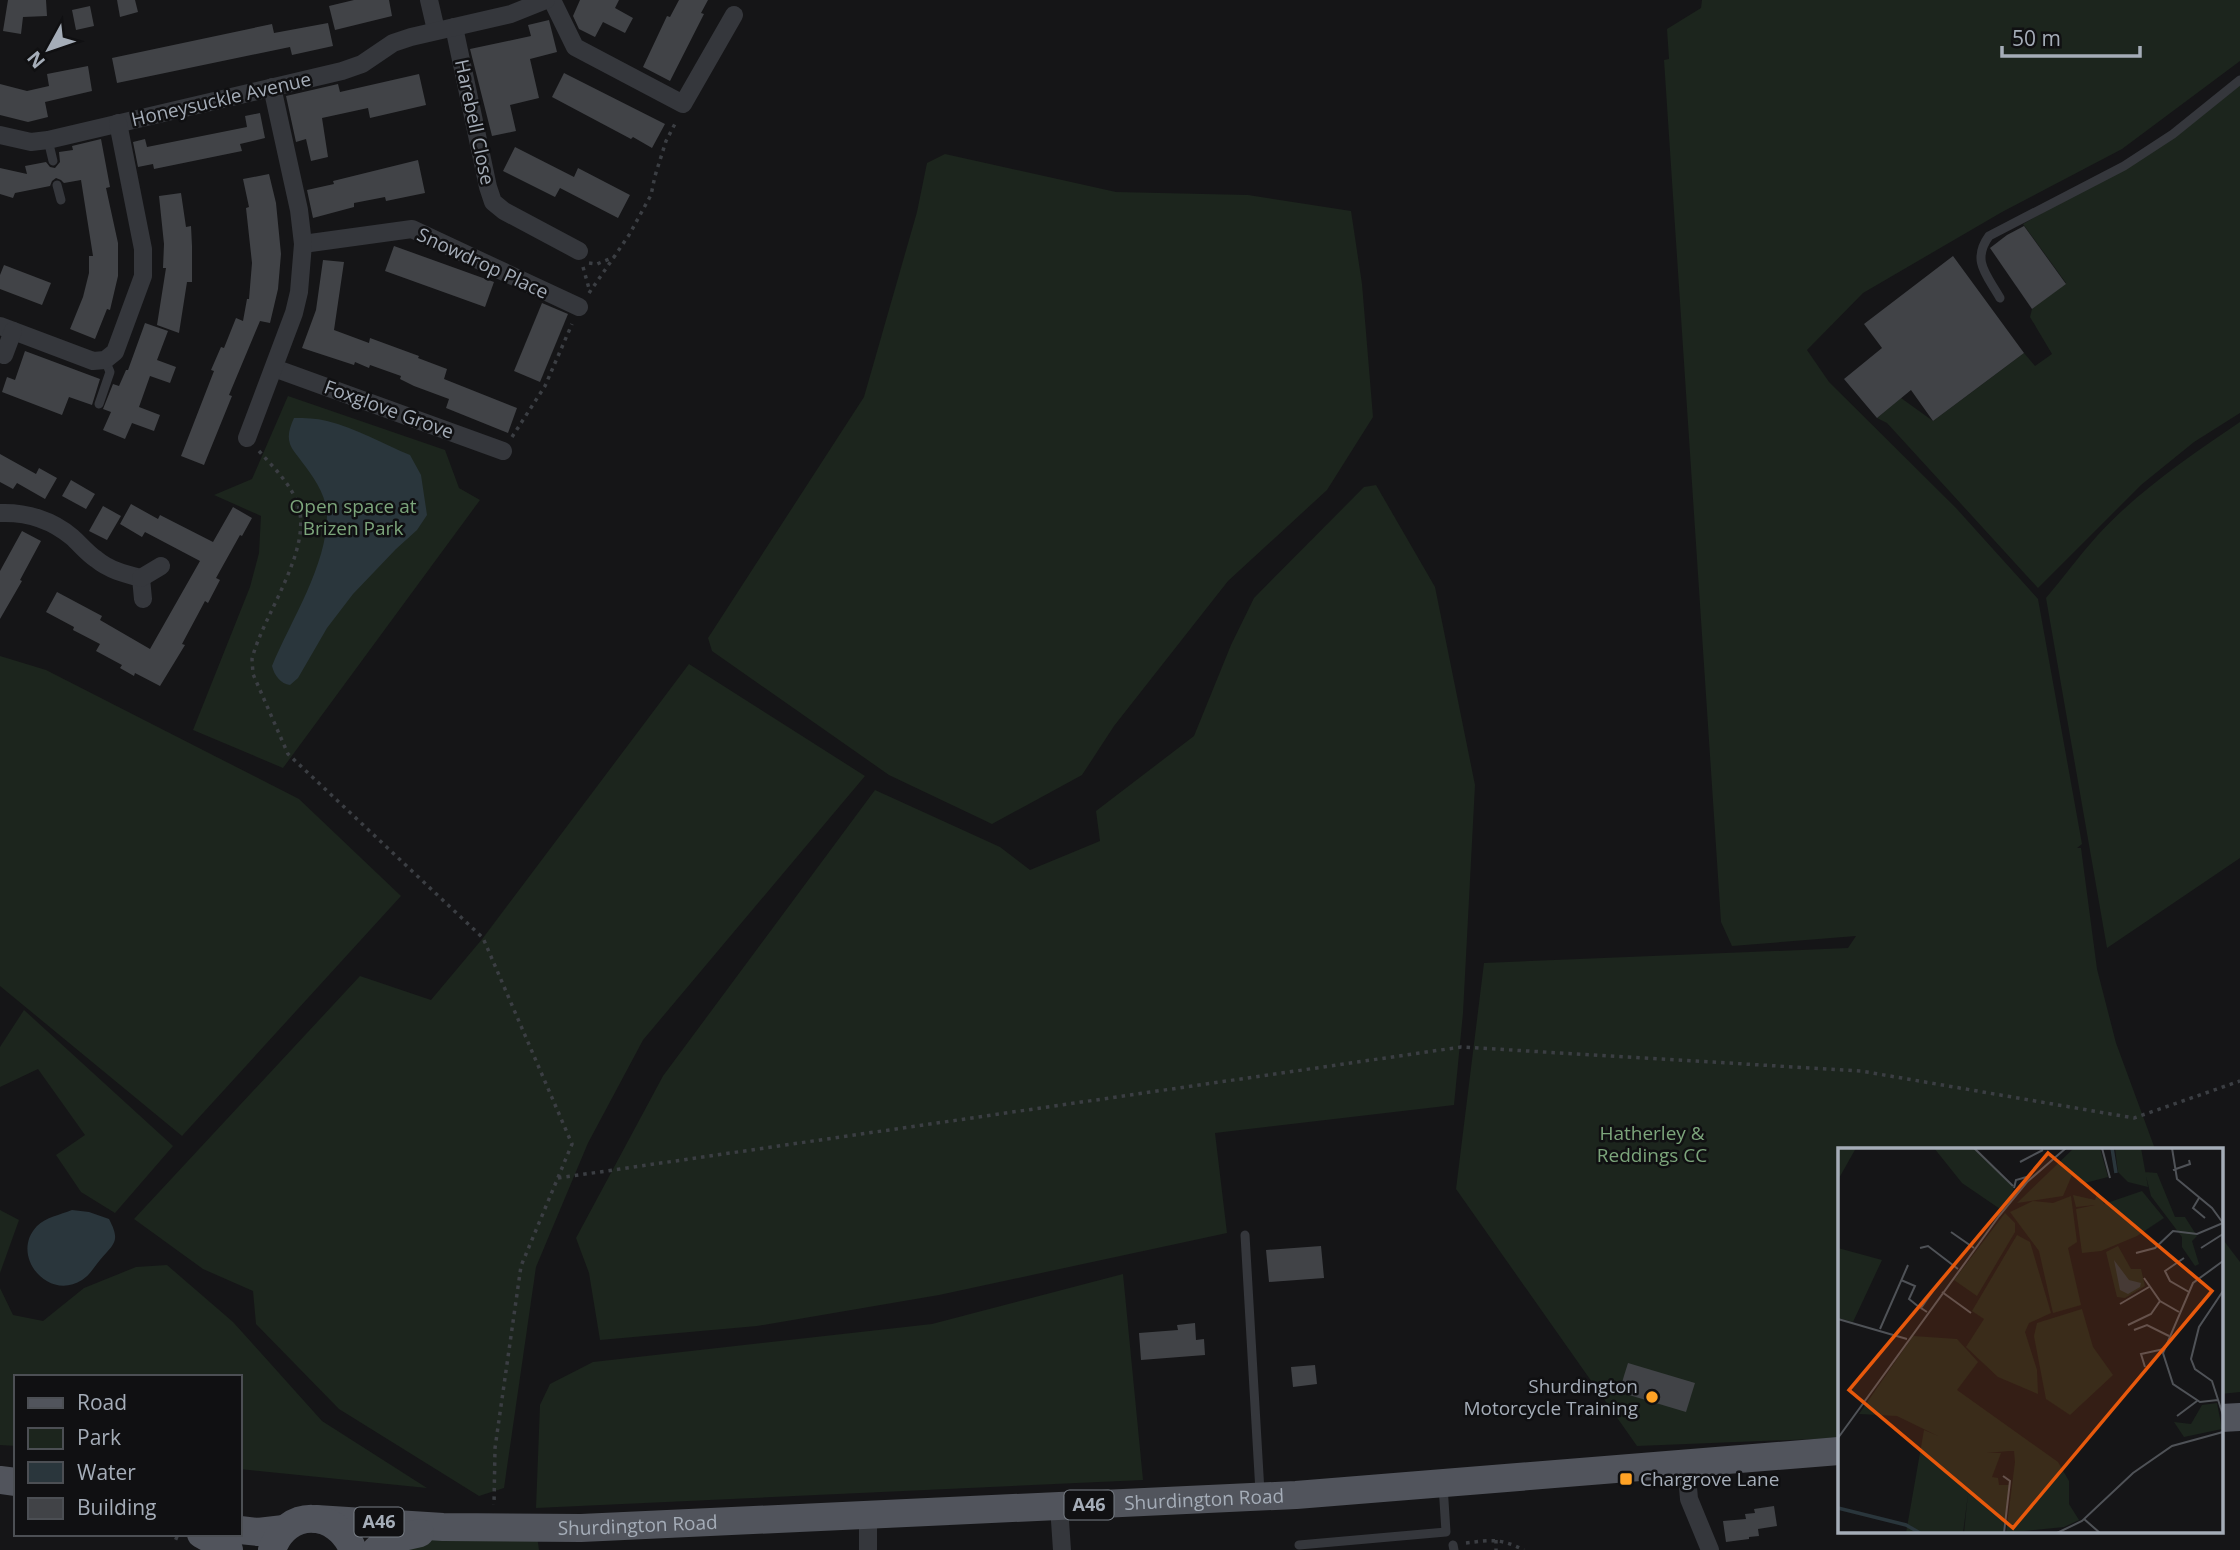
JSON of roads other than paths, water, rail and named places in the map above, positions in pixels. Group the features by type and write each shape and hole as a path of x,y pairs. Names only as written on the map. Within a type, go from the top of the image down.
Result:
{"main road":[{"path":"2222,1418 2240,1416"},
{"name":"Shurdington Road","path":"316,1519 443,1528 581,1528 1261,1497 1838,1451"},
{"path":"242,1530 258,1532 278,1540 301,1520 316,1519 338,1527 353,1550"},
{"name":"Shurdington Road","path":"376,1550 386,1541 443,1528"},
{"path":"204,1536 229,1550"}],"street":[{"path":"429,0 445,28"},
{"name":"Honeysuckle Avenue","path":"0,135 31,142 48,140 272,87 362,64 393,43 445,28 511,14 547,0"},
{"path":"552,0 575,47 683,104 734,15"},
{"name":"Harebell Close","path":"445,28 493,202 579,259"},
{"path":"247,438 297,302 303,244 299,210 272,87"},
{"path":"4,355 6,328 85,359 99,362 115,352 144,276 144,249 118,123"},
{"name":"Snowdrop Place","path":"303,244 412,229 584,299"},
{"name":"Foxglove Grove","path":"274,368 503,451"},
{"path":"0,513 13,512 48,522 72,537 110,568 141,578 161,566"},
{"path":"141,578 143,598"},
{"path":"1686,1464 1689,1499 1710,1550"},
{"path":"1059,1506 1062,1550"},
{"path":"868,1515 868,1550"}],"lane":[{"path":"2000,299 1980,262 1980,248 1989,236 2124,166 2173,134 2240,80"},
{"path":"48,140 53,161"},
{"path":"57,185 61,201"},
{"path":"99,404 110,372 106,360"},
{"path":"1245,1236 1261,1497"},
{"path":"1300,1545 1446,1532 1443,1483"}],"water":[{"path":"294,418 319,419 338,424 410,455 421,475 427,515 417,530 353,594 327,628 298,678 290,685 278,678 272,666 315,573 327,515 319,487 290,444 289,431"},
{"path":"72,1210 109,1219 115,1238 112,1246 85,1278 69,1285 57,1285 36,1272 27,1250 37,1226 49,1218"}],"place":[{"name":"Shurdington Motorcycle Training","path":"1652,1397"},
{"name":"Chargrove Lane","path":"1626,1479"}],"park label":[{"name":"Open space at Brizen Park","path":"353,517"},
{"name":"Hatherley & Reddings CC","path":"1652,1144"}]}
